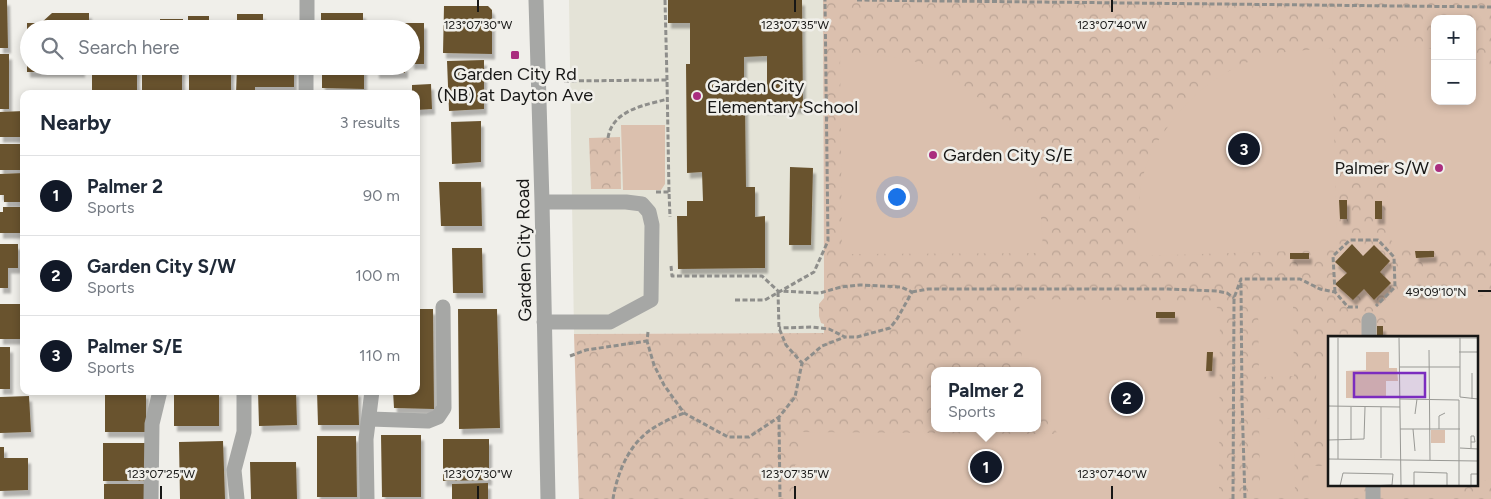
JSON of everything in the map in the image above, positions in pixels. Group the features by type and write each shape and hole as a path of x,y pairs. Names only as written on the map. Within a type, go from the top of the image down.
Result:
{"street":[{"path":"307,0 307,20"},
{"name":"Garden City Road","path":"536,0 548,499"},
{"path":"306,75 306,90"},
{"path":"542,202 626,202 642,204 650,212 652,225 651,300 610,322 544,322"},
{"path":"370,419 428,421 438,417 444,408 443,307"},
{"path":"1368,313 1369,336"},
{"path":"152,499 152,424 159,395"},
{"path":"237,499 234,470 244,432 244,395"},
{"path":"366,499 366,438 372,395"},
{"path":"1372,486 1373,499"}],"path":[{"path":"665,0 670,220"},
{"path":"735,300 764,300 814,272 828,241 825,0"},
{"path":"857,0 1491,7"},
{"path":"564,81 667,80"},
{"path":"608,138 613,124 626,112 668,99"},
{"path":"650,192 669,192"},
{"path":"1242,280 1300,280 1320,289 1335,292 1348,307 1368,313 1395,287 1394,257 1378,240 1350,240 1334,256 1335,292"},
{"path":"671,257 672,276 762,276 778,291 820,293 841,287 860,285 901,288 912,292 928,289 1168,289 1217,291 1227,293 1234,298"},
{"path":"1233,499 1234,298 1242,280"},
{"path":"1242,280 1242,401 1245,499"},
{"path":"778,291 779,328 786,345 802,363"},
{"path":"648,332 647,341 654,365 674,401 684,414 728,438 749,437 779,417 795,397 802,363 822,346 845,336 857,336 890,328 897,320 912,292"},
{"path":"779,328 812,327 829,329 845,336"},
{"path":"570,356 586,350 647,341"},
{"path":"613,499 625,460 640,438 666,421 684,414"},
{"path":"779,417 780,499"}],"shaded area":[{"name":"Garden City Elementary School","path":"569,0 823,0 824,333 574,334"}],"green space":[{"path":"823,0 1491,0 1491,499 579,499 574,334 824,333 824,324 821,323 819,304 824,298"},
{"name":"Palmer S/W","path":"1385,45 1431,49 1431,105 1476,105 1476,61 1491,68 1491,246 1396,246 1388,236"},
{"path":"1332,48 1337,240 1327,250 1138,256 1140,194 1145,170 1158,141 1190,101 1201,90 1227,72 1256,59 1286,52"},
{"name":"Garden City S/E","path":"840,54 883,56 921,63 955,80 972,92 1004,121 1025,152 1031,168 1039,202 1043,253 851,254 842,244"},
{"path":"621,125 665,125 665,184 661,190 623,190"},
{"path":"620,137 621,189 591,189 589,138"},
{"path":"1491,296 1491,478 1478,484 1478,336 1389,336 1389,306 1399,297"},
{"path":"1019,299 1211,301 1220,311 1219,499 795,499 795,465 799,465 799,432 1058,434 1041,410 1041,367 1025,367 1022,360"},
{"path":"1258,302 1293,302 1294,376 1259,377"},
{"path":"1316,366 1328,366 1328,440 1317,440"},
{"path":"1259,419 1294,419 1295,494 1260,494"},
{"path":"1308,466 1328,466 1328,486 1352,486 1353,499 1309,499"},
{"path":"1389,486 1470,486 1432,495 1389,497"}],"building":[{"path":"0,0 7,0 8,48 0,48"},
{"path":"668,0 802,0 803,108 764,109 764,104 745,104 746,187 755,187 755,217 765,216 765,268 678,269 677,216 687,216 687,201 703,201 702,172 687,173 686,64 690,64 690,23 668,23","holes":["767,56 767,90 744,90 744,57"]},
{"path":"444,6 488,6 492,10 492,54 443,53"},
{"path":"52,13 89,13 89,20 44,20"},
{"path":"321,13 363,13 363,20 321,20"},
{"path":"237,14 263,14 263,20 237,20"},
{"path":"188,16 209,16 209,20 188,20"},
{"path":"160,19 183,19 183,20"},
{"path":"420,23 424,23 424,64 420,64"},
{"path":"0,54 9,54 9,109 0,109"},
{"path":"484,60 484,109 449,111 447,61"},
{"path":"92,75 137,75 137,90 92,90"},
{"path":"142,75 182,75 182,90 142,90"},
{"path":"189,75 231,75 231,90 189,90"},
{"path":"237,75 294,75 294,87 255,87 255,90 236,90"},
{"path":"322,75 364,75 364,89 322,88"},
{"path":"431,84 432,109 420,110 420,90 412,90 412,85"},
{"path":"20,111 20,137 0,137 0,112"},
{"path":"481,121 481,162 452,164 451,122"},
{"path":"0,144 20,144 20,170 0,170"},
{"path":"790,167 813,168 811,245 789,245"},
{"path":"20,173 20,202 4,202 4,195 0,195 0,174"},
{"path":"439,182 481,182 482,226 441,226"},
{"path":"1339,200 1347,200 1347,219 1340,219"},
{"path":"1375,201 1382,201 1382,219 1375,219"},
{"path":"3,207 20,207 20,233 0,233 0,212 3,212"},
{"path":"0,244 18,244 18,268 8,268 8,288 0,288"},
{"path":"1352,244 1363,256 1374,245 1390,261 1380,272 1391,283 1374,300 1364,289 1353,300 1335,284 1347,273 1335,262"},
{"path":"452,248 482,248 483,293 453,293"},
{"path":"1415,251 1434,251 1434,257 1416,258"},
{"path":"1290,253 1309,253 1309,259 1290,259"},
{"path":"1415,286 1434,286 1434,293 1415,293"},
{"path":"0,304 20,304 20,339 0,339"},
{"path":"420,309 433,309 434,409 394,408 393,395 420,395"},
{"path":"458,309 497,309 500,428 459,429"},
{"path":"1156,312 1175,312 1175,318 1156,318"},
{"path":"1377,326 1383,326 1383,336 1377,336"},
{"path":"0,347 10,347 10,389 0,389"},
{"path":"1207,352 1213,352 1212,371 1206,371"},
{"path":"105,395 146,395 146,432 105,432"},
{"path":"174,395 219,395 219,426 174,426"},
{"path":"258,395 296,395 297,425 259,426"},
{"path":"317,395 358,395 359,425 318,425"},
{"path":"29,396 31,432 0,433 0,397"},
{"path":"381,435 421,435 421,497 382,497"},
{"path":"317,436 356,436 357,497 317,497"},
{"path":"443,439 489,439 489,480 443,481"},
{"path":"223,441 225,499 180,499 179,442"},
{"path":"103,443 145,443 145,481 103,481"},
{"path":"0,447 4,447 4,458 28,458 28,490 0,491"},
{"path":"250,462 296,462 297,499 251,499"},
{"path":"488,483 488,499 452,499 452,484"},
{"path":"104,484 145,484 145,499 104,499"}],"place":[{"name":"Garden City Rd (NB) at Dayton Ave","path":"515,55"},
{"name":"Garden City Elementary School","path":"697,96"},
{"name":"Palmer S/E","path":"1244,149"},
{"name":"Garden City S/E","path":"933,155"},
{"name":"Palmer S/W","path":"1439,168"},
{"name":"Garden City S/W","path":"1127,398"},
{"name":"Palmer 2","path":"986,467"}]}
